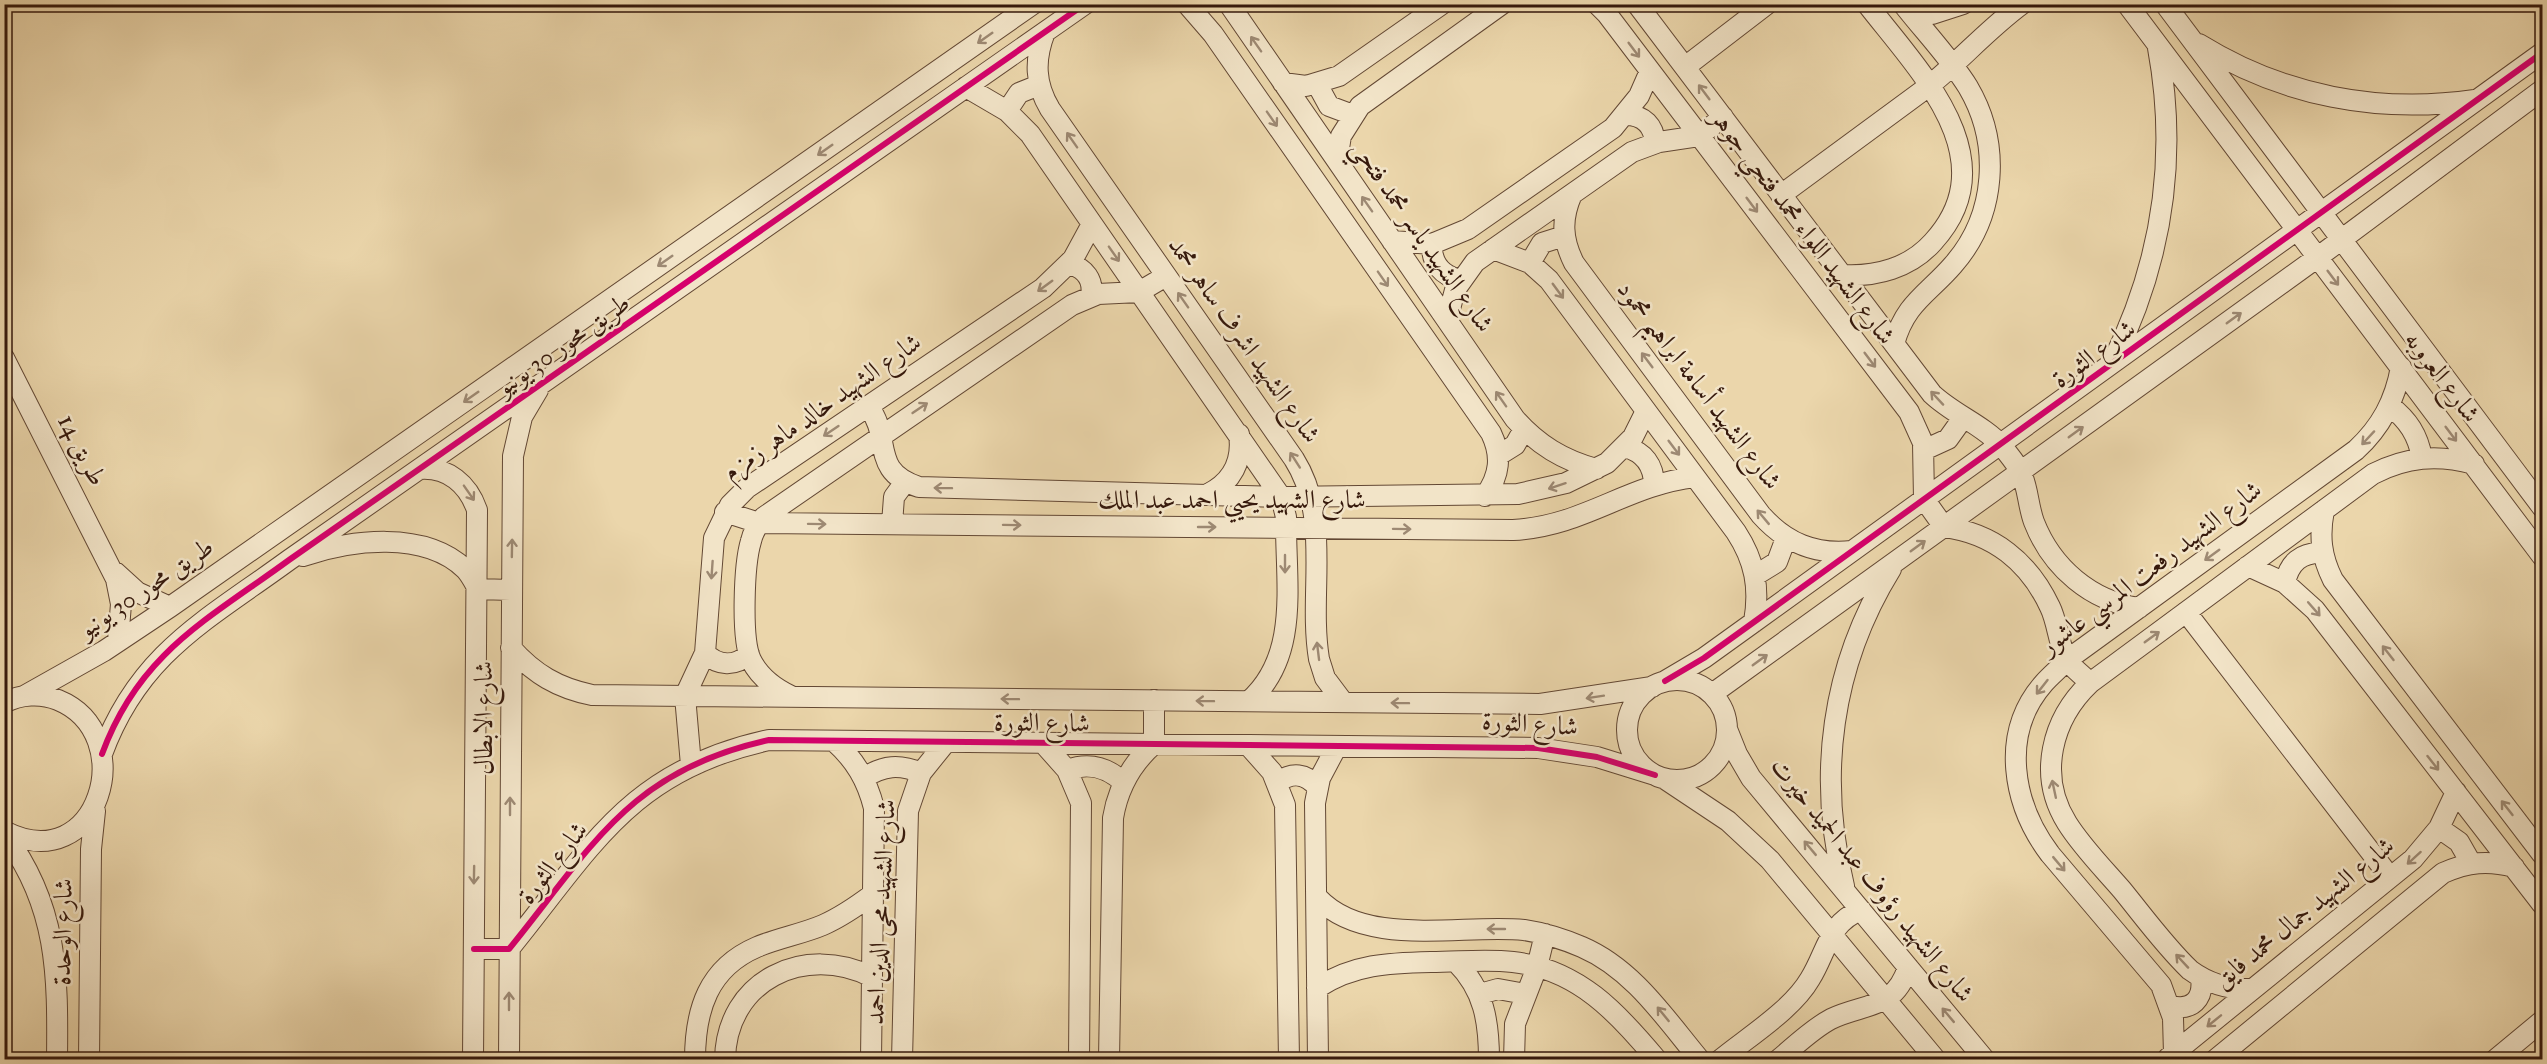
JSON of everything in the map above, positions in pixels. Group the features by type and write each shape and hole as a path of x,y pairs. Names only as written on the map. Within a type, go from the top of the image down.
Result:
{"street":[{"name":"طريق محور 30 يونيو","path":"11,699 118,641 170,607 1033,4"},
{"name":"طريق محور 30 يونيو","path":"102,754 127,699 172,645 289,560 1085,4"},
{"path":"1187,4 1212,34 1485,424 1498,454 1496,477 1485,496"},
{"name":"شارع الشهيد ياسر محمد فتحي","path":"1229,4 1524,429 1557,454 1596,469"},
{"path":"1283,82 1317,84 1339,76 1442,4"},
{"path":"1337,160 1341,136 1353,115 1369,98 1502,4"},
{"name":"شارع الشهيد اللواء محمد فتحي جوهر","path":"1597,4 1909,412 1918,427 1924,450 1924,500"},
{"name":"شارع الشهيد اللواء محمد فتحي جوهر","path":"1637,4 1932,394 2001,445 2021,472"},
{"path":"1685,67 1767,4"},
{"path":"1842,274 1876,273 1908,262 1939,236 1953,212 1961,183 1961,154 1949,118 1929,86 1867,4"},
{"path":"1905,7 1932,14 1963,4"},
{"path":"1781,195 1929,86 1952,67 1989,29 2022,4"},
{"name":"شارع العروبه","path":"2127,4 2542,556"},
{"name":"شارع العروبه","path":"2165,4 2542,507"},
{"path":"1894,344 1909,308 1964,252 1986,205 1990,167 1984,124 1966,85 1905,7"},
{"name":"شارع الشهيد اشرف ساهر محمد","path":"1045,32 1037,58 1039,85 1050,109 1294,459 1312,497 1316,528 1319,659 1325,678 1343,702"},
{"path":"2191,39 2256,74 2326,97 2402,106 2478,99"},
{"path":"2111,365 2148,276 2162,213 2167,129 2158,45"},
{"name":"شارع الثورة","path":"511,648 540,675 577,692 685,696 1540,704 1658,684 1754,622 2542,53"},
{"path":"1392,241 1432,244 1468,229 1602,136 1626,115 1639,96 1650,71"},
{"path":"1317,84 1329,106 1353,115"},
{"path":"1007,111 1019,93 1039,85"},
{"path":"966,87 1007,111 1029,134 1281,497 1286,528 1284,646 1271,677 1249,701"},
{"name":"شارع الثورة","path":"1712,694 2343,239 2542,90"},
{"path":"1626,115 1639,117 1649,125 1655,143"},
{"path":"1447,320 1451,300 1461,280 1475,262 1632,152 1655,143 1699,136 1723,117"},
{"name":"شارع الشهيد أسامة ابراهيم محمود","path":"1572,194 1563,221 1564,236 1574,263 1761,515 1786,538 1818,551 1852,551"},
{"name":"شارع الشهيد خالد ماهر زمزم","path":"685,696 705,653 714,538 725,512 747,488 1043,288 1069,264 1092,224"},
{"path":"1530,263 1542,243 1564,236"},
{"path":"1432,244 1433,259 1441,271 1461,280"},
{"path":"1493,249 1530,263 1549,280 1745,546 1756,575 1758,591 1754,622"},
{"path":"1069,264 1086,272 1091,284 1090,296"},
{"path":"791,696 767,682 749,654 744,631 749,549 759,523 776,506 1061,312 1090,296 1112,291 1140,292 1166,276"},
{"name":"طريق 14","path":"4,358 111,567 121,604 118,641"},
{"name":"شارع الشهيد رفعت المرسي عاشور","path":"2170,1057 2175,1030 2171,1006 2154,976 2050,854 2036,835 2025,813 2018,789 2016,765 2023,721 2043,684 2067,660 2356,450 2378,427 2390,406 2401,367"},
{"name":"شارع الابطال","path":"509,1059 511,590 515,443 522,417 542,383"},
{"path":"868,406 875,414 886,462 905,482 894,497 892,524"},
{"path":"2390,406 2409,423 2415,433 2422,458"},
{"name":"شارع الشهيد يحيي احمد عبد الملك","path":"905,482 932,488 1281,497 1518,494 1550,488 1596,469 1625,447 1646,411"},
{"path":"1924,450 1948,439 1963,418"},
{"path":"1498,454 1515,445 1524,429"},
{"path":"1208,494 1217,490 1232,475 1240,455 1239,434"},
{"path":"1625,447 1639,452 1649,463 1654,485"},
{"path":"2253,989 2226,987 2201,978 2180,960 2076,836 2058,806 2051,773 2054,739 2068,708 2091,683 2373,474 2388,466 2422,458 2457,459 2474,464"},
{"name":"شارع الابطال","path":"420,469 448,473 463,484 477,510 473,1059"},
{"path":"2021,472 2035,524 2066,572 2092,593 2115,603 2139,608"},
{"name":"شارع الشهيد يحيي احمد عبد الملك","path":"725,512 759,523 1535,528 1582,516 1654,485 1695,477"},
{"path":"1924,500 1944,527 1969,531 1992,540 2018,560 2051,607 2067,660 2091,683"},
{"path":"2324,510 2320,539 2322,553 2341,591 2542,854"},
{"path":"1756,575 1777,562 1786,538"},
{"path":"289,560 352,544 405,544 438,553 453,560 466,570 478,589 511,590"},
{"path":"2285,584 2293,563 2311,553 2322,553"},
{"path":"1846,892 1830,807 1830,749 1834,721 1856,638 1867,611 1896,561"},
{"path":"2248,566 2285,584 2315,610 2542,904"},
{"name":"طريق 14","path":"111,567 137,592 170,607"},
{"path":"2186,612 2390,878"},
{"path":"705,653 715,661 727,664 739,661 749,654"},
{"path":"1660,777 1688,780 1709,770 1723,751 1727,729 1720,704 1712,694 1690,682 1658,684 1635,703 1627,726 1631,750 1645,769 1698,799 1742,833 1770,860 1936,1059"},
{"path":"11,699 39,695 69,704 91,725 102,754"},
{"path":"685,696 691,765"},
{"path":"1109,1059 1113,818 1123,782 1154,744 1155,700"},
{"name":"شارع الشهيد رؤوف عبد الحميد خيرت","path":"1727,729 1737,754 1751,778 1985,1059"},
{"name":"شارع الثورة","path":"509,949 590,845 616,817 662,781 691,765 741,746 769,740 1538,748 1597,757 1660,777"},
{"name":"شارع الشهيد محى الدين احمد","path":"834,741 846,752 864,778 874,808 871,1059"},
{"name":"شارع الشهيد محى الدين احمد","path":"902,1059 908,811 921,773 946,742"},
{"path":"1043,743 1068,770 1078,792 1082,816 1079,1059"},
{"path":"1248,745 1265,761 1278,782 1287,817 1289,1059"},
{"path":"1318,1059 1318,898 1315,815 1317,787 1324,767 1337,746"},
{"name":"شارع الوحدة","path":"89,1059 91,849 102,754"},
{"path":"1068,770 1093,766 1110,771 1123,782"},
{"path":"864,778 892,767 902,767 921,773"},
{"path":"1278,782 1291,775 1299,775 1313,781 1317,787"},
{"name":"شارع الشهيد جمال محمد فايق","path":"2170,1057 2422,850 2439,828 2456,792"},
{"path":"4,833 32,841 65,837 79,829 96,805"},
{"path":"2439,828 2458,842 2471,863"},
{"name":"شارع الوحدة","path":"4,833 29,870 52,936 58,988 57,1059"},
{"path":"2215,1059 2443,873 2471,863 2493,862 2514,867"},
{"path":"695,1059 695,1028 699,1011 705,996 723,971 757,947 837,918 873,894"},
{"path":"1318,898 1333,912 1362,926 1412,929 1508,929 1545,934 1584,948 1624,973 1700,1059"},
{"path":"1720,1059 1804,989 1831,934 1845,918 1861,910"},
{"path":"1412,929 1412,963"},
{"path":"797,934 805,964"},
{"path":"1514,1059 1515,1024 1537,967 1545,934"},
{"path":"474,950 509,949"},
{"path":"1456,962 1480,994 1488,1022 1489,1059"},
{"path":"1317,988 1344,973 1363,967 1412,963 1516,962 1562,975 1602,999 1657,1059"},
{"path":"725,1059 728,1034 743,1002 769,978 805,964 833,964 872,977"},
{"path":"1778,1059 1829,1020 1886,1000 1901,986 1908,967"},
{"path":"2171,1006 2181,1008 2191,1006 2199,998 2202,988 2201,978"},
{"path":"1480,994 1498,989 1525,994"},
{"path":"2495,1059 2542,1021"}],"cycle path":[{"path":"102,754 117,719 135,690 156,664 204,621 1085,4"},
{"path":"1665,681 1704,658 2542,53"},
{"path":"474,949 509,949 591,846 648,792 681,771 721,753 769,740 1538,748 1597,757 1655,775"}]}
